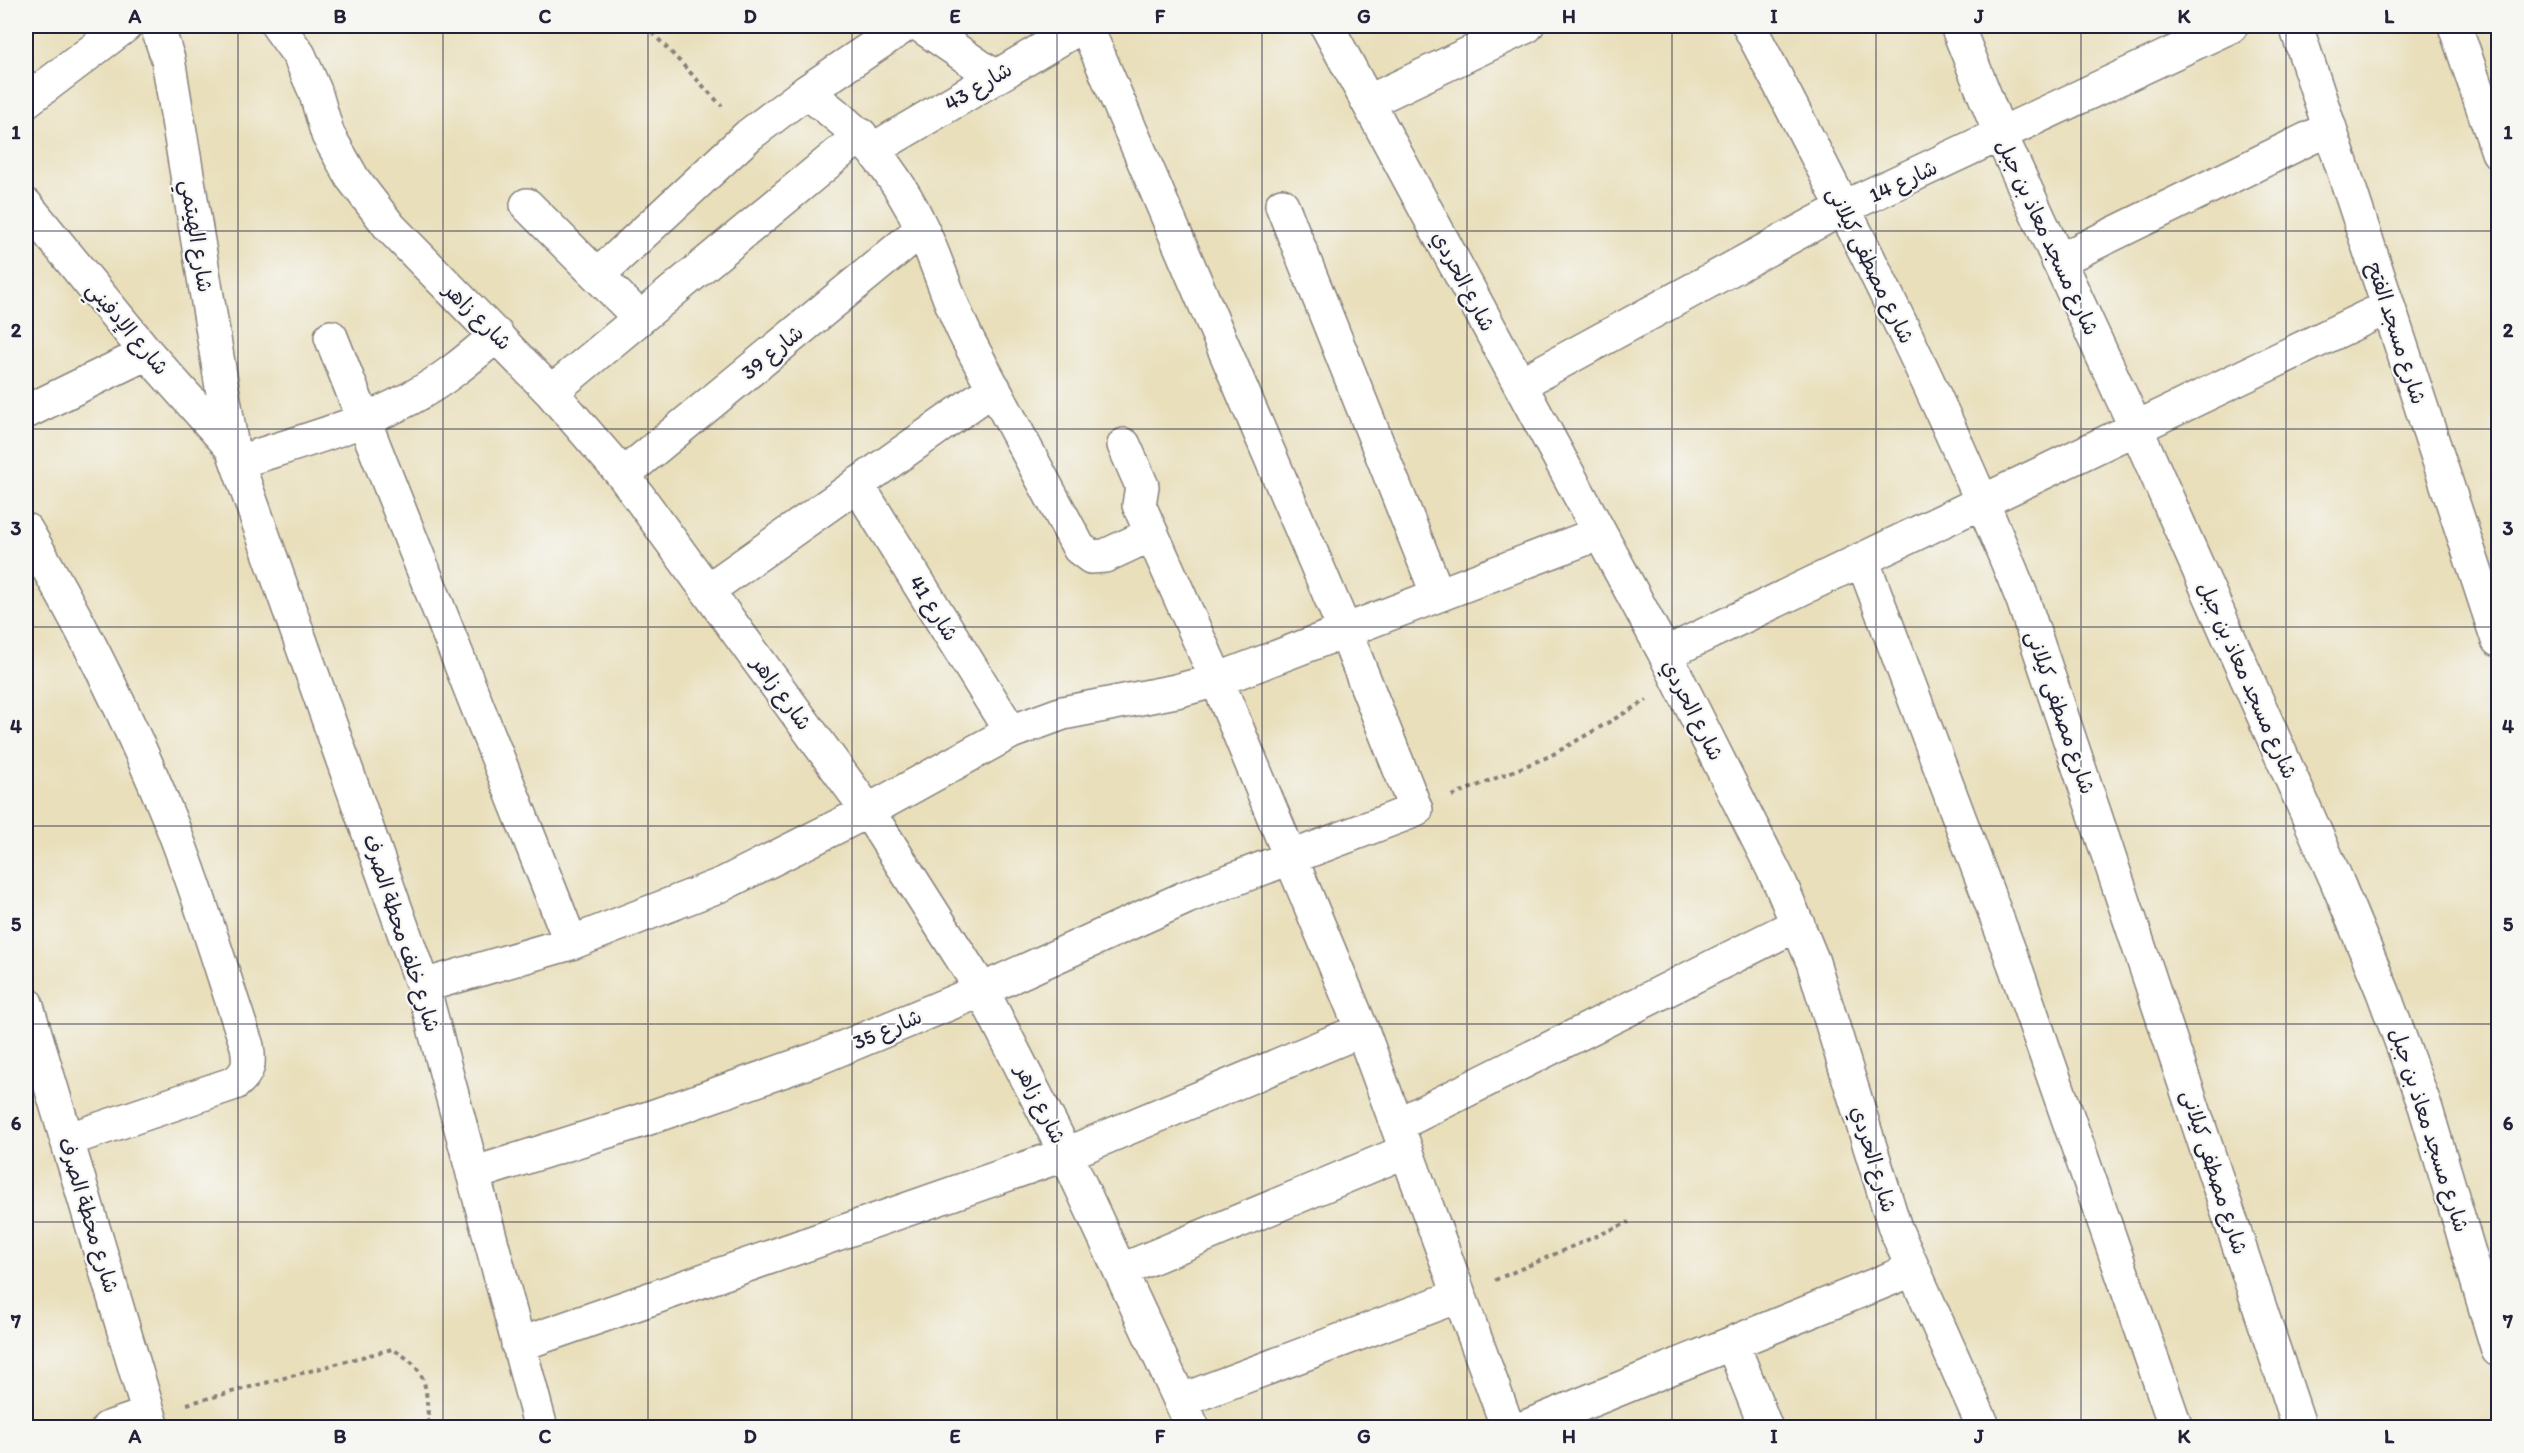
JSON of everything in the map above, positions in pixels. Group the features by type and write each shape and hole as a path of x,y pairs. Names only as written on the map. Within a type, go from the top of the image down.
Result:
{"street":[{"path":"26,101 126,26"},
{"name":"شارع الهيتمي","path":"157,26 168,59 235,455"},
{"name":"شارع زاهر","path":"278,26 299,55 315,91 328,135 353,179 390,227 551,392 622,475 868,812 982,990 1066,1154 1186,1414"},
{"path":"598,275 749,135 806,92 904,26"},
{"path":"921,26 994,76"},
{"path":"1084,26 1345,631 1416,810"},
{"name":"شارع 43","path":"551,392 640,318 867,142 1084,26"},
{"name":"شارع الحردي","path":"1327,26 1672,668 1781,885 1813,962 1882,1190 1912,1270 1984,1428"},
{"path":"1368,102 1527,26"},
{"name":"شارع مصطفى كيلانى","path":"1749,26 1845,207 1983,501 2050,677 2300,1428"},
{"name":"شارع مسجد معاذ بن جبل","path":"1957,26 2001,135 2136,428 2336,879 2383,992 2428,1117 2499,1350"},
{"name":"شارع 14","path":"1520,384 1845,207 2231,26"},
{"name":"شارع مسجد الفتح","path":"2296,26 2499,640"},
{"path":"2455,26 2499,152"},
{"path":"806,92 834,112 867,142 922,229 942,284 1079,548 1091,556 1106,556 1152,534"},
{"path":"2058,261 2330,128"},
{"name":"شارع الإدفيني","path":"26,205 147,353 235,455"},
{"path":"527,205 640,318"},
{"path":"1282,205 1437,595"},
{"name":"شارع 39","path":"622,475 922,229"},
{"path":"1672,668 1862,560 2388,307"},
{"path":"235,455 364,420 430,387 457,369 497,335"},
{"path":"331,337 571,943"},
{"path":"26,412 147,353"},
{"path":"708,590 994,388"},
{"path":"1124,444 1142,486 1139,505 1217,680 1362,1030 1508,1428"},
{"name":"شارع خلف محطة الصرف","path":"235,455 423,986 541,1428"},
{"name":"شارع 41","path":"857,484 1011,732"},
{"path":"26,530 53,575 123,714 170,819 250,1060 246,1074 235,1083 67,1140"},
{"path":"423,986 571,943 723,884 868,812 1011,732 1063,713 1176,691 1217,680 1600,533"},
{"path":"1862,560 2016,969 2176,1428"},
{"name":"شارع 35","path":"473,1174 646,1119 806,1063 982,990 1186,897 1416,810"},
{"path":"1120,1272 1402,1138 1798,924"},
{"name":"شارع محطة الصرف","path":"26,1003 151,1421"},
{"path":"518,1345 1066,1154 1362,1030"},
{"path":"1523,1428 1912,1270"},
{"path":"1186,1414 1458,1296"},
{"path":"1732,1343 1766,1428"},
{"path":"108,1428 151,1421"}],"path":[{"path":"646,26 749,135"},
{"path":"1416,810 1550,756 1672,668"},
{"path":"1458,1296 1629,1222"},
{"path":"151,1421 392,1348 412,1360 423,1376 429,1428"}]}
